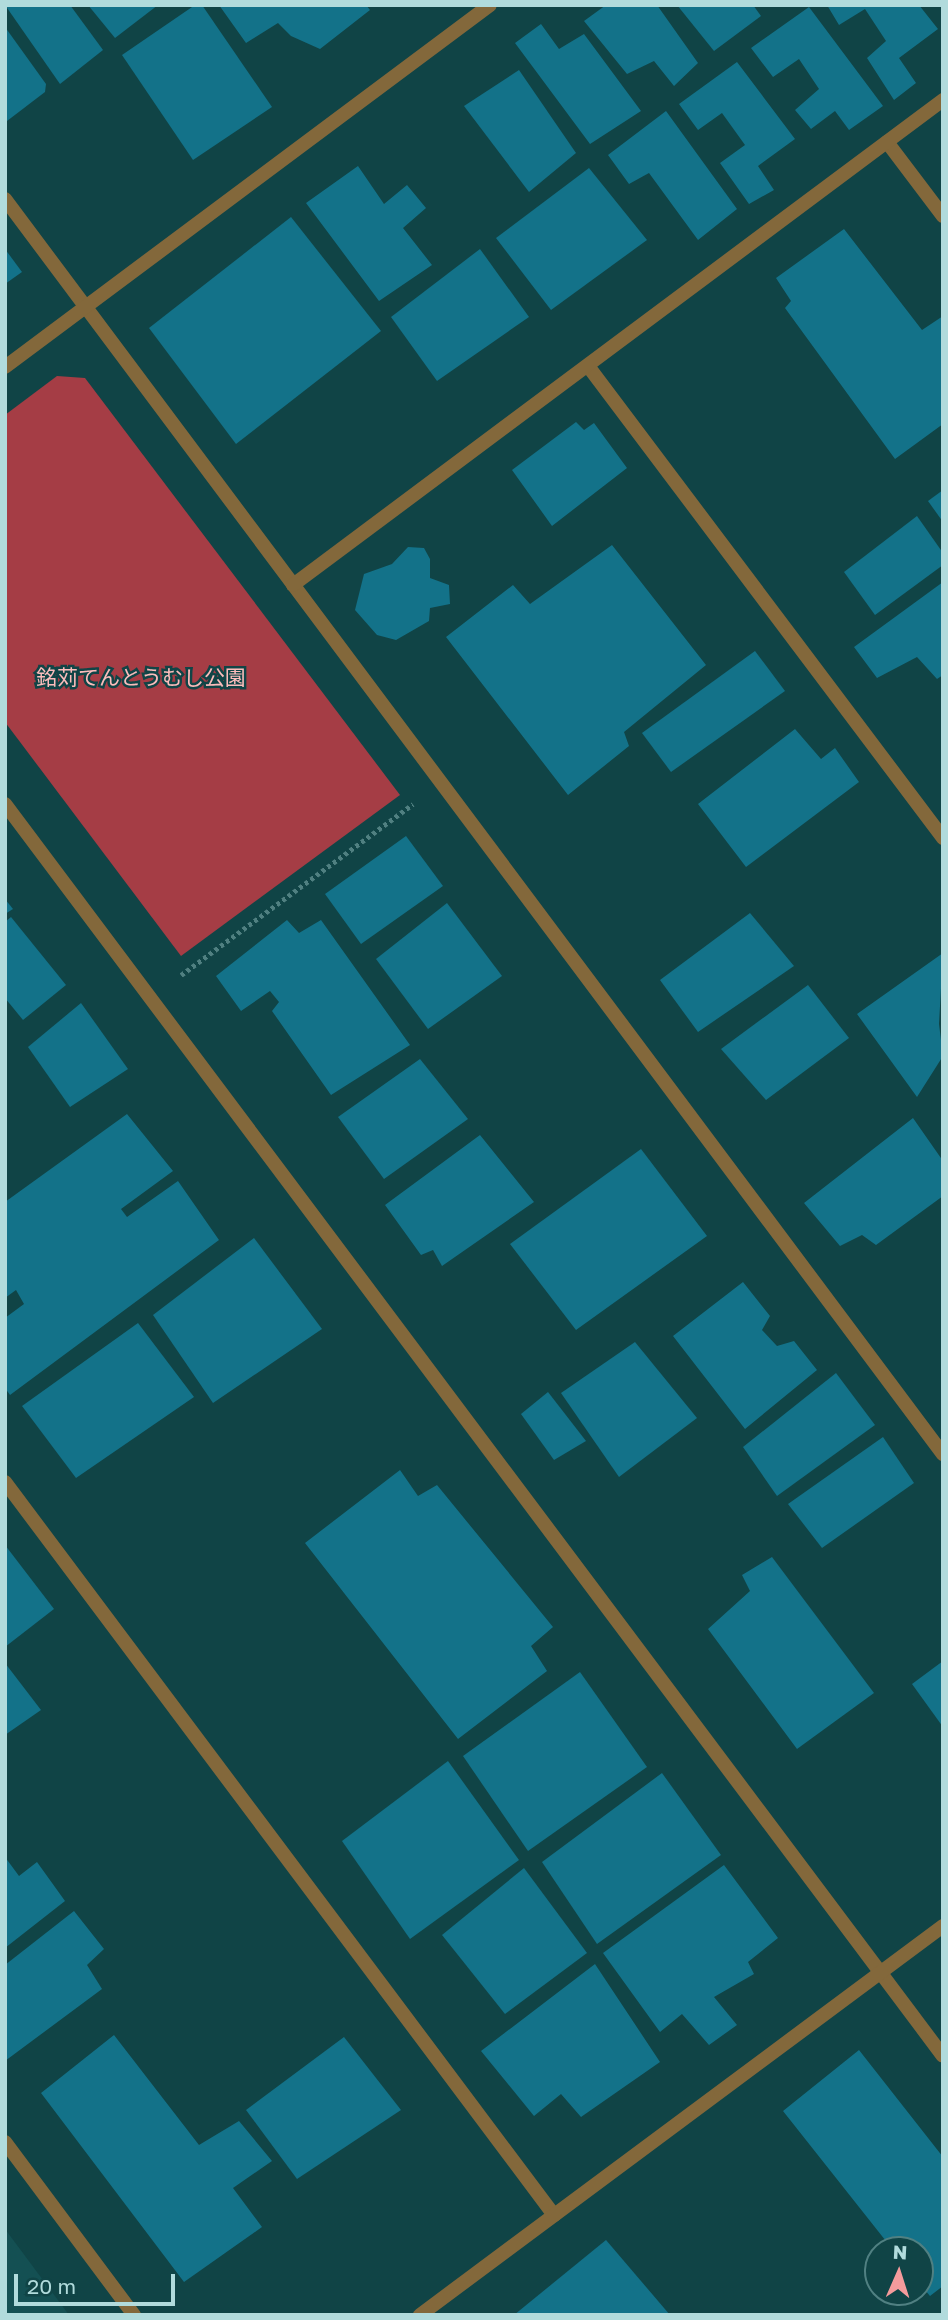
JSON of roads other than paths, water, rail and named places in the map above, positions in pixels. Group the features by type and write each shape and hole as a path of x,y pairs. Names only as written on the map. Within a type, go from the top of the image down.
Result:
{"street":[{"path":"5,367 490,5"},
{"path":"293,585 943,100"},
{"path":"887,142 943,216"},
{"path":"5,199 943,1454"},
{"path":"588,366 943,838"},
{"path":"5,804 943,2056"},
{"path":"5,1482 554,2214"},
{"path":"420,2315 943,1926"},
{"path":"5,2142 134,2315"}],"park label":[{"name":"銘苅てんとうむし公園","path":"141,677"}]}
